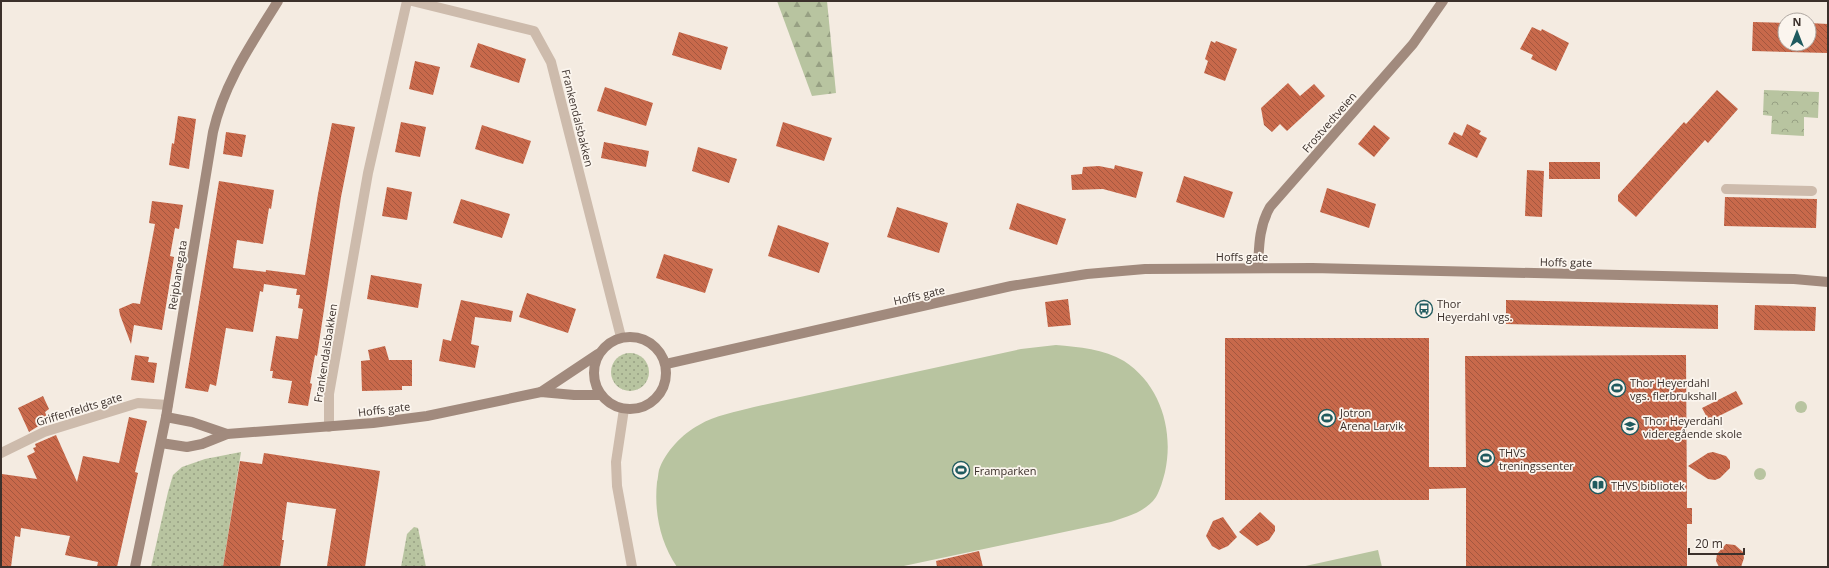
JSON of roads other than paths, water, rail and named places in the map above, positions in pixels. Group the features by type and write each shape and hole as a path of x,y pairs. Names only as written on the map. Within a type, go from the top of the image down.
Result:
{"main road":[{"name":"Reipbanegata","path":"135,567 166,417 212,132 218,109 236,70 278,1"},
{"name":"Frostvedtveien","path":"1258,268 1259,237 1263,219 1270,207 1413,44 1443,1"},
{"name":"Hoffs gate","path":"666,364 1011,286 1087,274 1145,269 1258,268 1550,273 1828,282"},
{"path":"621,337 636,337 649,342 660,351 666,364 666,379 661,392 651,402 638,408 624,409 611,404 601,395 595,382 594,368 598,354 608,343 621,337"},
{"name":"Hoffs gate","path":"541,392 598,354"},
{"name":"Hoffs gate","path":"161,443 187,447 202,444 227,434 329,427 428,416 541,392 574,395 601,395"},
{"name":"Hoffs gate","path":"166,417 192,422 227,434"}],"street":[{"name":"Frankendalsbakken","path":"329,427 329,394 367,181 407,1"},
{"name":"Frankendalsbakken","path":"412,1 534,31 551,62 621,337"},
{"path":"1726,190 1812,191"},
{"name":"Griffenfeldts gate","path":"1,453 44,432 138,403 168,405"},
{"path":"624,409 616,462 617,486 632,567"}],"place":[{"name":"Thor Heyerdahl vgs.","path":"1424,309"},
{"name":"Thor Heyerdahl vgs. flerbrukshall","path":"1617,388"},
{"name":"Jotron Arena Larvik","path":"1327,418"},
{"name":"Thor Heyerdahl videregående skole","path":"1630,426"},
{"name":"THVS treningssenter","path":"1486,458"},
{"name":"Framparken","path":"961,470"},
{"name":"THVS bibliotek","path":"1598,485"}]}
